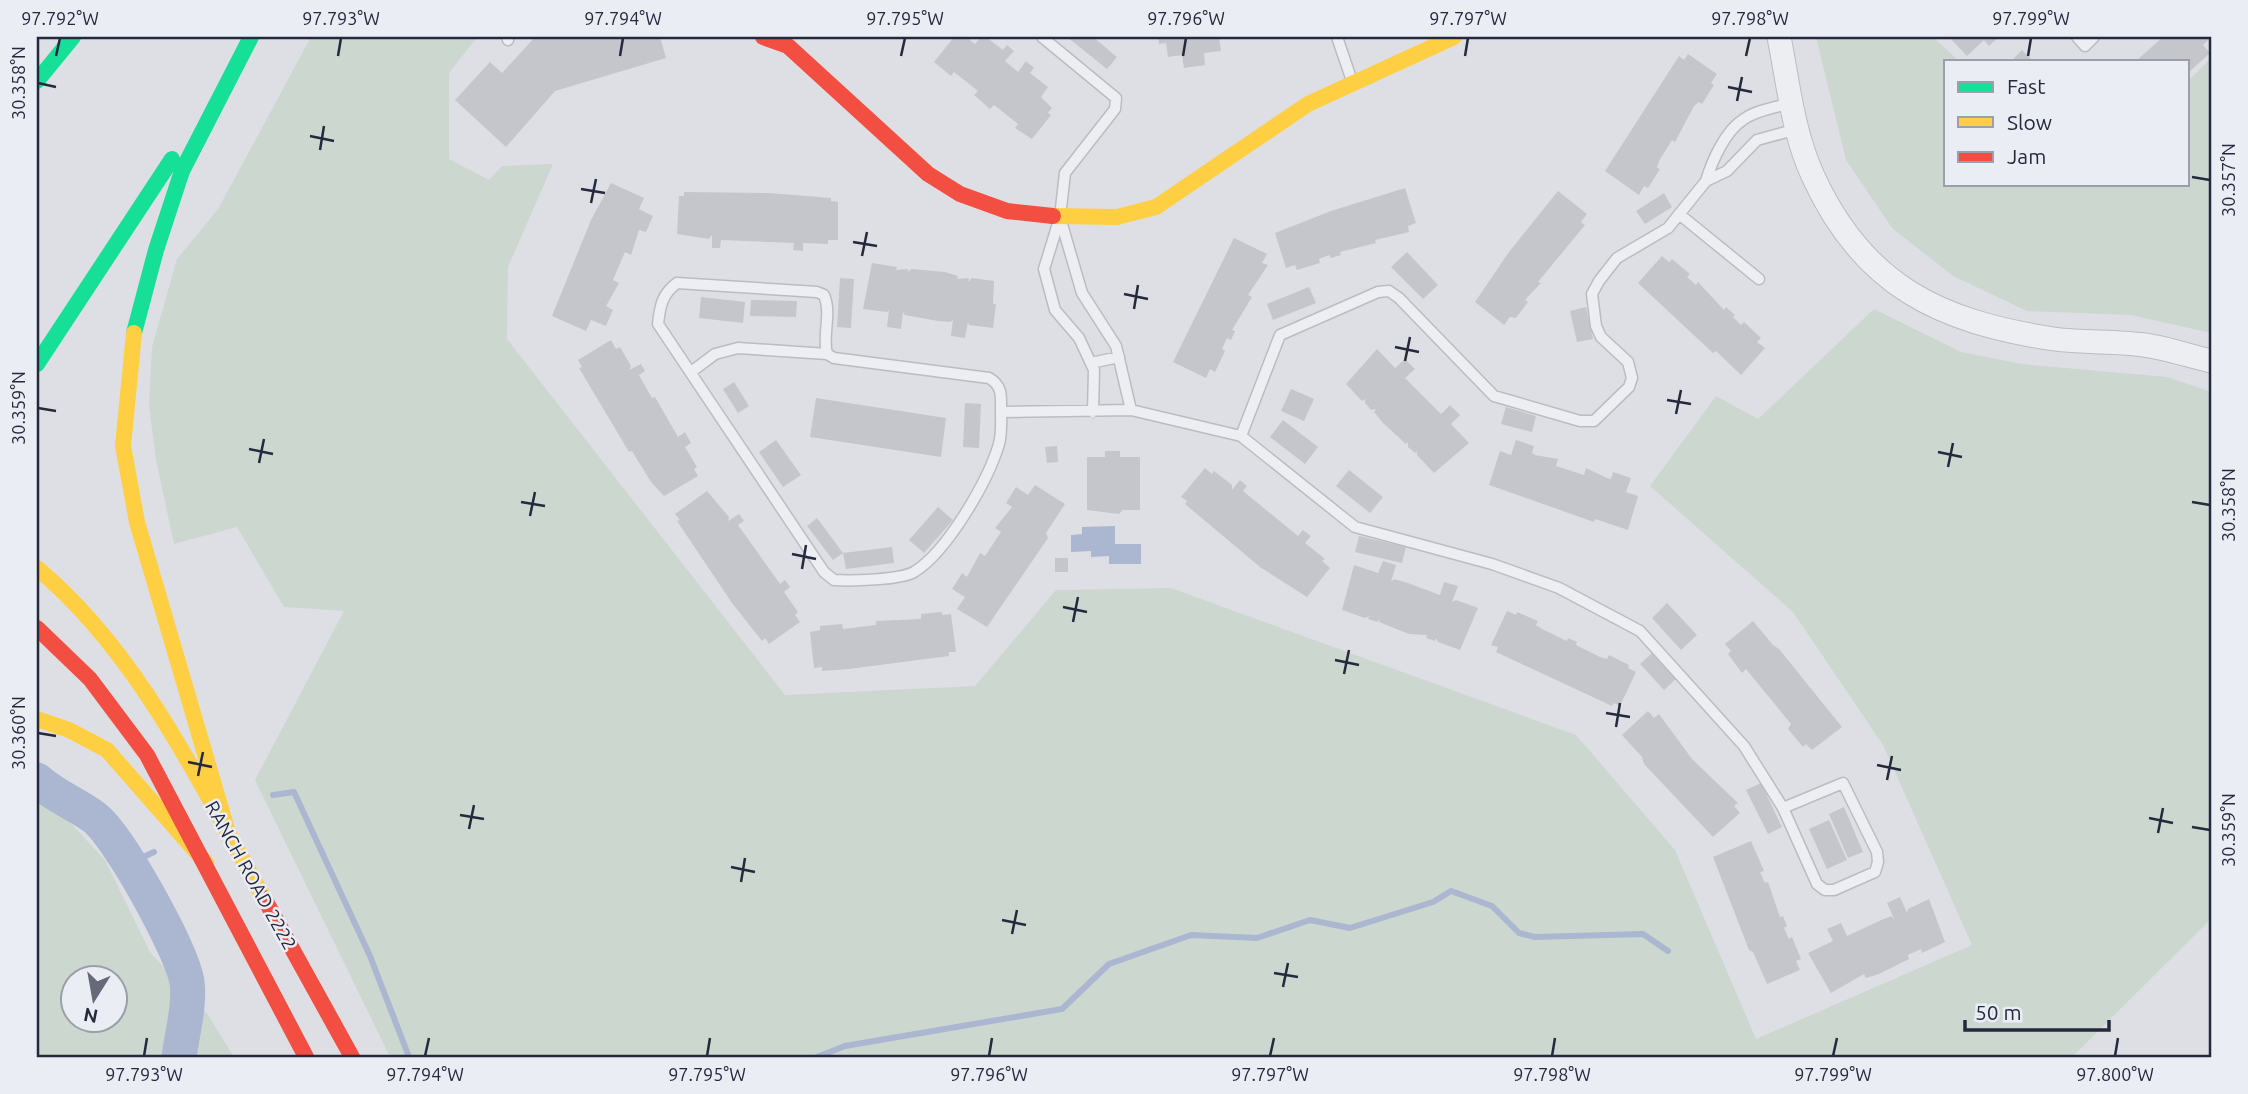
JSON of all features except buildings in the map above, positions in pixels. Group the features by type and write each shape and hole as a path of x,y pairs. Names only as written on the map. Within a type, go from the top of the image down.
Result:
{"main road":[{"path":"37,82 73,37"},
{"path":"763,37 788,47 928,174 960,194 1007,211 1060,217 1117,217 1156,207 1308,104 1454,37"},
{"path":"37,364 249,41"},
{"path":"229,836 136,522 123,446 131,346 156,250 182,171 249,41"},
{"name":"RANCH ROAD 2222","path":"37,568 73,598 136,678 229,836 352,1057"},
{"path":"37,628 90,679 147,755 206,863"},
{"path":"37,719 69,730 107,750 206,863"},
{"name":"RANCH ROAD 2222","path":"206,863 306,1057"}],"street":[{"path":"1779,37 1797,129 1812,175 1847,239 1908,294 1963,320 2055,339 2146,345 2211,361"}],"lane":[{"path":"1042,37 1116,98 1115,109 1065,173 1060,217 1044,269 1055,310 1079,338 1094,370 1093,412"},
{"path":"1337,37 1353,83"},
{"path":"2077,37 2085,46 2094,37"},
{"path":"1241,436 1280,335 1378,292 1389,291 1399,298 1494,396 1580,422 1594,421 1629,387 1632,378 1628,362 1601,337 1592,294 1617,258 1668,228 1706,181 1712,160 1738,123 1746,117 1792,103"},
{"path":"1706,181 1727,171 1757,140 1797,129"},
{"path":"1679,214 1759,279"},
{"path":"1060,217 1082,293 1116,346 1131,410"},
{"path":"691,372 715,354 738,348 827,354 871,364 989,378 997,383 1001,412 998,446 976,492 947,539 912,573 834,580 824,572 658,324 660,305 667,290 677,283 824,295 828,306 825,345 827,354"},
{"path":"1091,363 1119,358"},
{"path":"1001,412 1131,410 1241,436 1355,527 1492,565 1559,588 1640,631 1744,746 1783,808 1818,884 1825,890 1834,890 1875,872 1877,852 1843,783 1783,808"}],"shaded area":[{"path":"311,37 477,37 449,73 449,159 489,180 502,166 553,164 508,267 507,339 785,695 975,686 1056,590 1171,588 1576,735 1675,850 1756,1039 1972,945 1883,745 1793,612 1650,486 1716,396 1758,419 1874,309 1961,352 2022,364 2167,377 2211,392 2211,919 2072,1057 390,1057 255,780 344,611 284,607 237,527 174,544 156,460 149,405 152,347 177,259 218,209"},
{"path":"1816,37 1933,37 1958,60 1944,60 1944,186 2188,186 2188,81 2211,58 2211,333 2131,315 2027,311 1953,276 1892,228 1846,160"},
{"path":"37,798 53,804 105,860 150,952 208,1015 234,1057 37,1057"}],"water":[{"path":"1115,526 1115,544 1141,544 1141,564 1109,564 1109,556 1091,557 1091,551 1071,552 1071,535 1082,534 1082,527"}],"waterway":[{"path":"37,780 95,818 106,830 134,871 162,922 187,982 187,1010 179,1057"},
{"path":"273,795 294,792 370,956 409,1057"},
{"path":"129,864 154,852"},
{"path":"817,1057 845,1046 1062,1009 1109,964 1191,935 1257,938 1310,920 1350,928 1433,902 1451,891 1492,906 1519,933 1535,937 1643,934 1668,951"}],"traffic: fast":[{"path":"37,81 73,37"},
{"path":"134,333 156,250 182,171 251,37"},
{"path":"37,364 172,159"}],"traffic: slow":[{"path":"1053,216 1117,217 1156,207 1308,104 1454,37"},
{"path":"134,333 123,446 137,522 229,836"},
{"path":"37,568 74,602 137,680 191,766 264,898"},
{"path":"37,719 69,730 107,750 206,863"}],"traffic: jam":[{"path":"763,37 788,46 928,174 960,194 1007,211 1053,216"},
{"path":"37,628 90,679 147,755 306,1057"},
{"path":"264,898 352,1057"}]}
